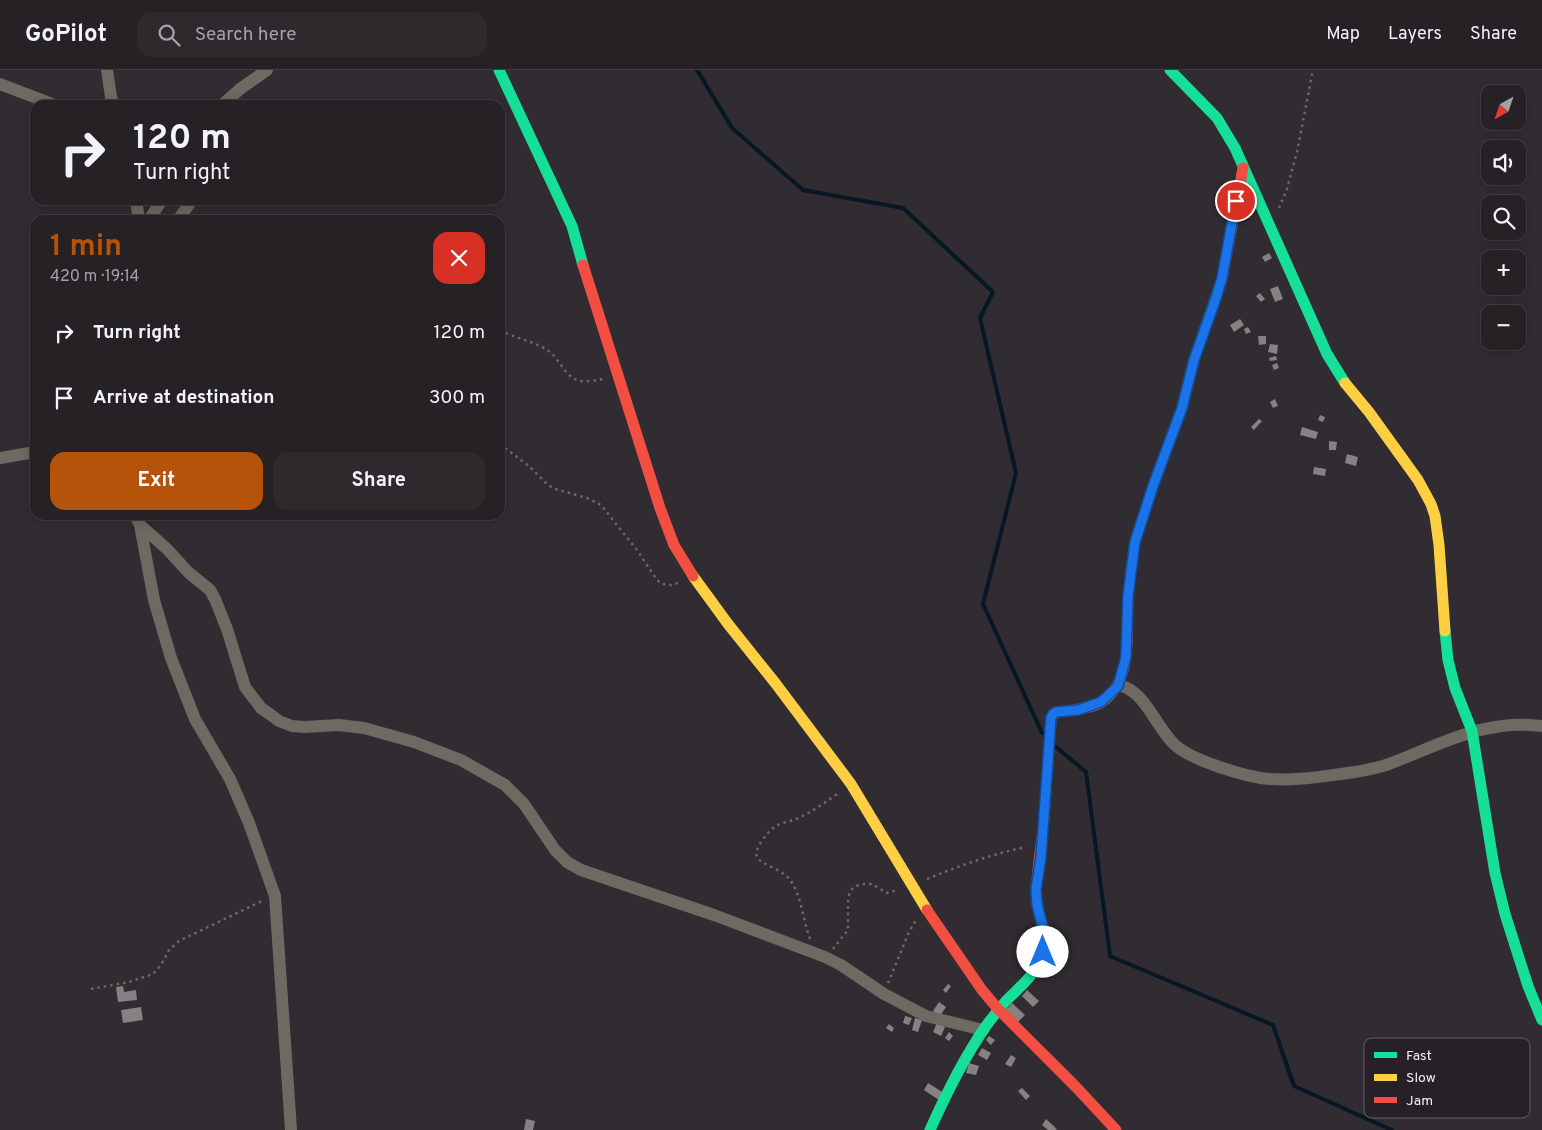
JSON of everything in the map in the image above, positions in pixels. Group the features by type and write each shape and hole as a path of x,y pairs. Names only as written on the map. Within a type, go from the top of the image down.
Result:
{"street":[{"path":"108,70 112,100"},
{"path":"228,100 267,70"},
{"path":"499,70 572,226 587,280 660,508 674,545 685,564 728,624 851,784 927,910 982,990 998,1009 1116,1130"},
{"path":"1170,70 1217,118 1235,148 1331,361 1342,379 1418,480 1431,504 1435,516 1439,545 1448,660 1455,688 1472,731 1497,881 1519,958 1542,1020"},
{"path":"0,85 40,100"},
{"path":"930,1130 945,1095 983,1030 998,1009 1033,973 1043,952 1045,940 1037,905 1036,889 1042,844 1050,725 1053,714 1056,712 1078,710 1101,702 1118,686 1126,657 1128,596 1135,542 1153,486 1182,408 1194,360 1220,285 1243,168"},
{"path":"0,458 30,453"},
{"path":"138,520 154,600 171,658 195,719 230,779 249,824 275,896 291,1130"},
{"path":"138,520 188,572 210,590 227,629 245,687 261,708 279,721 304,728 340,725 364,728 414,742 461,760 505,785 524,804 555,850 567,862 580,870 714,915 821,956 840,965 884,994 926,1016 983,1030"},
{"path":"1118,686 1128,688 1136,694 1168,738 1183,752 1213,764 1266,778 1302,779 1370,770 1472,731 1504,726 1542,726"}],"path":[{"path":"1271,226 1290,179 1313,70"},
{"path":"505,332 537,344 549,351 557,358 568,374 577,380 618,376"},
{"path":"505,448 554,489 587,498 601,506 662,584 671,586 693,576"},
{"path":"851,784 810,812 776,825 760,844 756,853 757,858 761,862 780,871 790,880 802,910 809,937 821,956 848,930 848,897 856,886 872,884 887,893 893,892 979,860 1042,844"},
{"path":"92,989 129,982 153,974 161,965 169,950 179,941 256,903 275,896"},
{"path":"884,994 909,932 916,920 927,910"}],"building":[{"path":"1269,253 1272,258 1265,262 1262,257"},
{"path":"1278,286 1283,299 1275,302 1270,289"},
{"path":"1260,293 1265,299 1261,302 1256,296"},
{"path":"1240,319 1244,325 1234,332 1230,325"},
{"path":"1248,327 1251,332 1246,334 1244,329"},
{"path":"1258,336 1266,336 1266,344 1259,345"},
{"path":"1270,344 1278,345 1277,354 1268,352"},
{"path":"1276,356 1277,360 1270,361 1269,358"},
{"path":"1277,363 1279,368 1274,370 1272,365"},
{"path":"1275,399 1278,406 1273,408 1270,402"},
{"path":"1320,415 1325,417 1323,422 1318,420"},
{"path":"1259,419 1262,421 1254,430 1251,427"},
{"path":"1302,427 1318,432 1316,439 1300,435"},
{"path":"1329,441 1337,442 1336,450 1329,450"},
{"path":"1347,454 1358,457 1356,466 1345,463"},
{"path":"1314,467 1326,469 1325,476 1313,474"},
{"path":"948,984 951,986 946,993 943,990"},
{"path":"123,986 124,992 136,990 137,1000 118,1002 116,987"},
{"path":"1027,990 1039,1001 1033,1007 1022,996"},
{"path":"939,1002 946,1007 940,1016 933,1011"},
{"path":"1012,1003 1025,1015 1017,1023 1005,1011"},
{"path":"141,1007 143,1020 123,1023 121,1010"},
{"path":"905,1016 912,1018 909,1025 903,1023"},
{"path":"915,1018 922,1020 918,1032 912,1030"},
{"path":"937,1023 945,1027 941,1036 933,1032"},
{"path":"889,1024 894,1028 892,1032 886,1028"},
{"path":"949,1032 953,1036 949,1041 945,1038"},
{"path":"989,1036 995,1040 991,1045 986,1040"},
{"path":"982,1048 991,1053 987,1060 978,1055"},
{"path":"1011,1055 1016,1058 1011,1067 1005,1064"},
{"path":"969,1063 979,1066 976,1075 966,1073"},
{"path":"928,1083 944,1093 939,1100 924,1090"},
{"path":"1022,1088 1030,1096 1026,1100 1018,1091"},
{"path":"526,1119 535,1121 533,1130 524,1130"},
{"path":"1046,1119 1057,1129 1048,1130 1042,1125"}],"waterway":[{"path":"697,70 732,128 803,190 903,208 993,292 980,318 1016,473 983,604 1042,733"},
{"path":"1056,747 1086,772 1110,956 1273,1025 1294,1086 1364,1117"},
{"path":"1365,1118 1392,1130"}],"traffic: fast":[{"path":"499,70 572,226 583,265"},
{"path":"1170,70 1217,118 1235,148 1327,354 1345,383"},
{"path":"1131,570 1135,542 1153,486 1182,408 1194,360 1222,279"},
{"path":"1445,631 1448,660 1455,688 1472,731 1495,873 1505,914 1528,986 1542,1020"},
{"path":"930,1130 955,1077 978,1038 1002,1005 1033,973 1041,959 1044,943 1036,888"}],"traffic: slow":[{"path":"1345,383 1369,412 1418,480 1431,504 1435,516 1439,545 1445,631"},
{"path":"693,576 851,784 927,910"}],"traffic: jam":[{"path":"1222,279 1243,168"},
{"path":"583,265 660,508 674,545 693,576"},
{"path":"1036,888 1044,820 1051,718 1056,712 1086,708 1102,702 1112,693 1119,681 1124,668 1126,654 1131,570"},
{"path":"927,910 982,990 998,1009 1116,1130"}],"route":[{"path":"1043,952 1045,940 1037,905 1036,889 1041,857 1051,718 1056,712 1078,710 1101,702 1118,686 1126,657 1128,596 1135,542 1153,486 1182,408 1199,343 1222,278 1236,201"}]}
